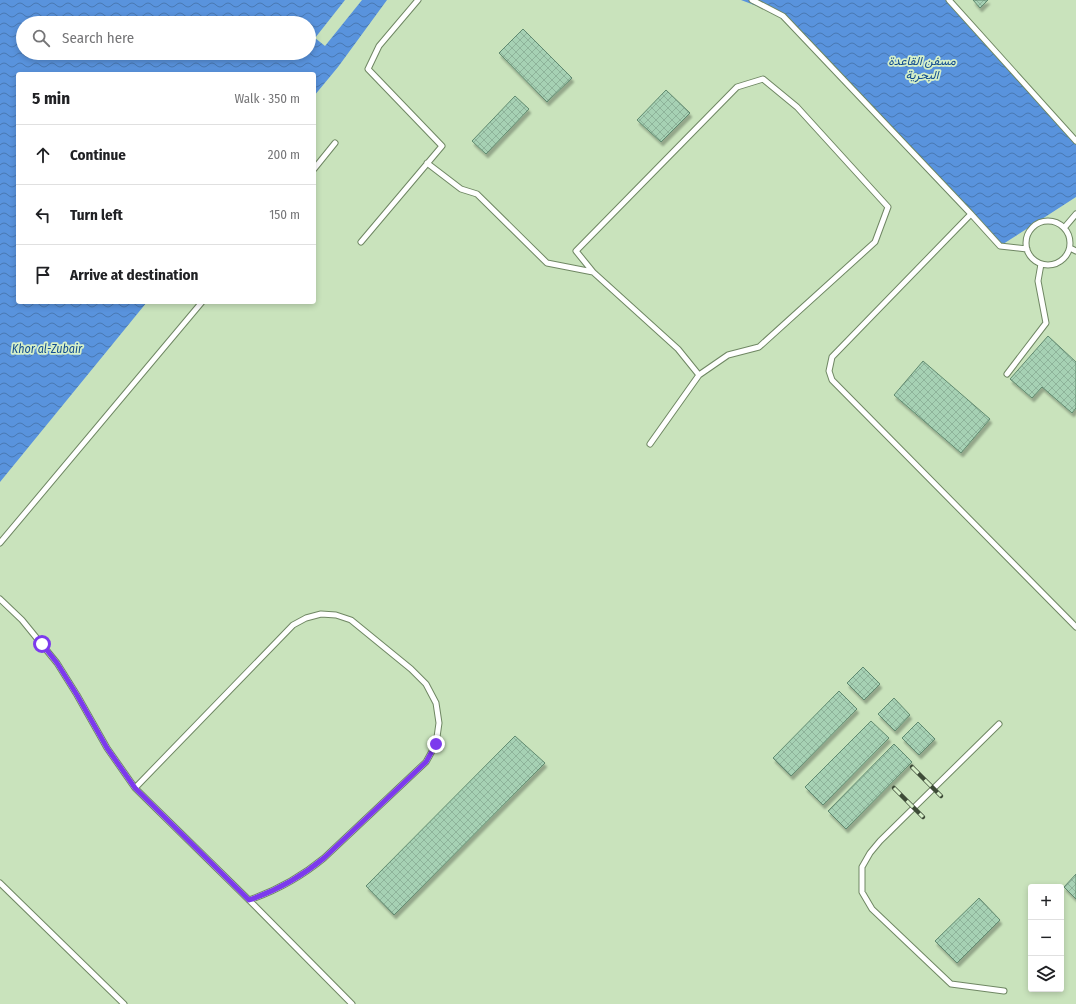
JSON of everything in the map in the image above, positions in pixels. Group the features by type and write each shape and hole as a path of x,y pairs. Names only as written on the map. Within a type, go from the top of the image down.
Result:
{"lane":[{"path":"361,242 442,146 368,69 379,46 418,0"},
{"path":"752,0 783,16 1000,246 1027,249"},
{"path":"950,0 1076,141"},
{"path":"650,444 699,375 728,355 759,346 875,242 888,207 797,107 763,80 737,88 576,251 593,272 678,349 699,375"},
{"path":"316,167 335,143"},
{"path":"427,163 461,189 477,194 547,264 593,272"},
{"path":"971,214 832,357 829,371 832,380 1076,627"},
{"path":"1064,228 1076,214"},
{"path":"1051,222 1064,228 1068,234 1070,248 1067,255 1062,260 1056,264 1048,265 1035,261 1027,249 1026,242 1028,235 1037,224 1051,222"},
{"path":"1070,248 1076,251"},
{"path":"1007,374 1046,323 1038,281 1041,264"},
{"path":"0,543 200,304"},
{"path":"0,599 22,620 57,663 107,748 135,788 352,1004"},
{"path":"135,788 293,625 306,618 321,614 336,615 351,620 411,669 426,684 436,703 439,723 436,744 426,762 324,858 307,872 289,884 270,893 249,900"},
{"path":"999,724 880,841 870,853 862,867 861,879 862,892 872,909 951,984 1004,991"},
{"path":"0,883 124,1004"}],"water":[{"name":"Khor al-Zubair","path":"0,0 387,0 338,67 316,94 316,72 16,72 16,304 145,304 0,482"},
{"name":"مسفن القاعدة البحرية","path":"741,0 951,0 1076,141 1076,197 1000,246 783,16"}],"pier":[{"path":"345,0 362,0 325,46 316,39 316,37"}],"building":[{"path":"973,0 988,0 980,8"},
{"path":"523,29 572,78 547,102 499,53"},
{"path":"666,90 690,113 661,142 637,120"},
{"path":"515,96 529,109 486,154 472,141"},
{"path":"1048,336 1076,362 1076,408 1072,413 1042,387 1032,398 1010,379"},
{"path":"923,361 990,419 961,453 894,395"},
{"path":"863,667 880,684 864,700 847,683"},
{"path":"839,691 857,709 791,776 773,758"},
{"path":"894,698 910,715 895,731 878,714"},
{"path":"871,721 889,738 823,805 805,787"},
{"path":"918,722 935,739 919,755 902,738"},
{"path":"515,736 545,763 394,915 366,886"},
{"path":"894,744 912,762 846,829 828,811"},
{"path":"1076,874 1076,899 1064,887"},
{"path":"979,898 1000,920 957,963 935,941"}],"railway":[{"path":"912,767 941,796"},
{"path":"894,788 923,817"}],"route":[{"path":"42,644 57,663 107,748 135,788 249,900 270,893 289,884 324,858 426,762 436,744"}]}
